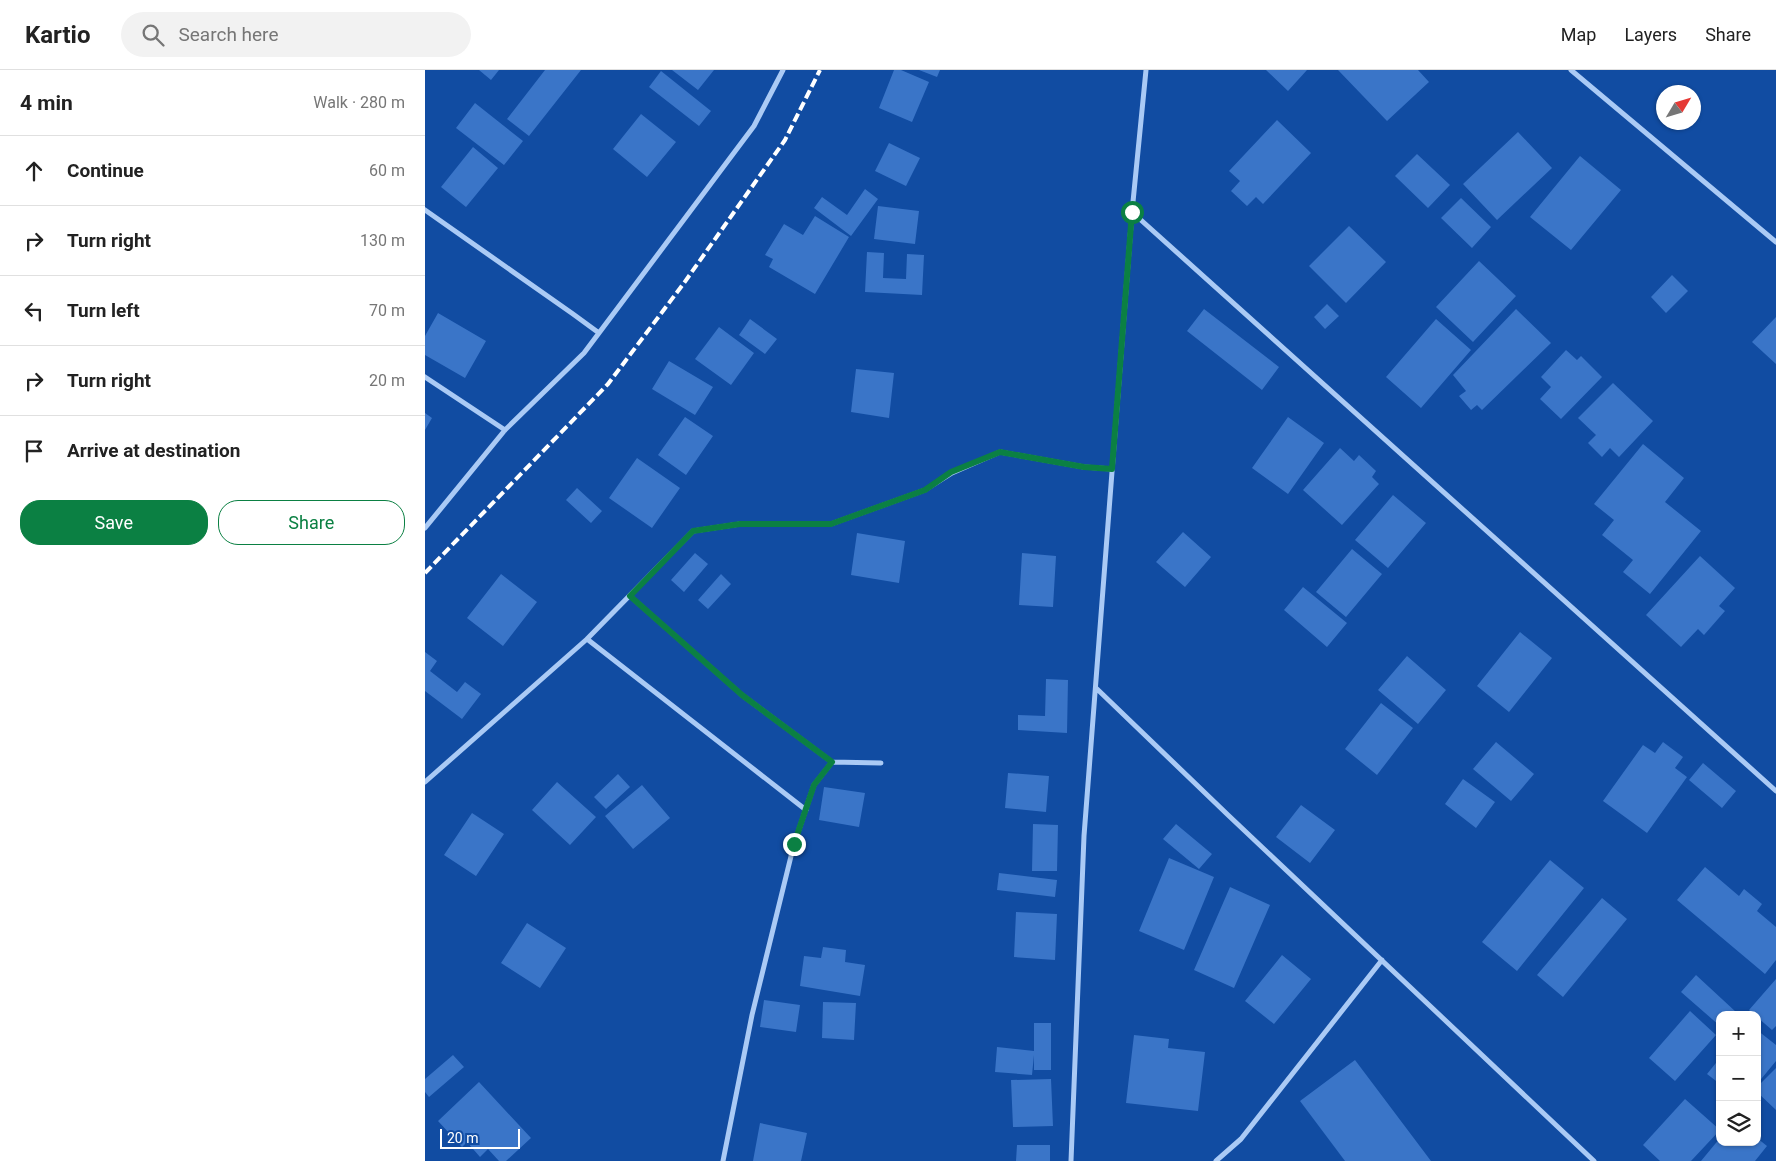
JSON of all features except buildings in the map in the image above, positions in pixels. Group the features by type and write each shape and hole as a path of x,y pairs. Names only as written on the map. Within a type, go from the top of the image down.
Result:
{"street":[{"path":"425,528 505,430 584,353 754,126 783,70"},
{"path":"1071,1161 1084,836 1132,212 1146,70"},
{"path":"1571,70 1776,242"},
{"path":"425,210 599,333"},
{"path":"1132,212 1776,791"},
{"path":"425,377 505,430"},
{"path":"425,782 587,639 693,531 740,524 831,524 925,490 951,472 1000,452 1084,467 1112,469"},
{"path":"630,596 742,695 832,762 881,763"},
{"path":"587,639 806,810"},
{"path":"1095,688 1594,1161"},
{"path":"717,1161 724,1159 752,1015 794,844 814,785 832,762"},
{"path":"1216,1161 1241,1139 1381,960"}],"railway":[{"path":"425,573 608,384 684,283 785,140 820,70"}],"route":[{"path":"794,844 814,785 832,762 742,695 630,596 693,531 740,524 831,524 925,490 951,472 1000,452 1084,467 1112,469 1132,212"}]}
